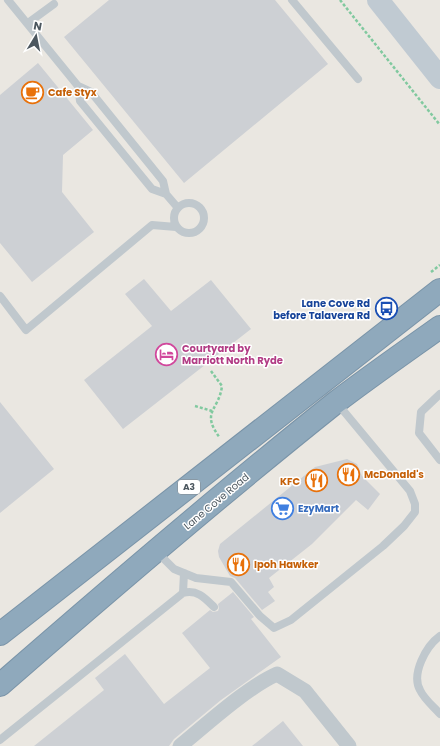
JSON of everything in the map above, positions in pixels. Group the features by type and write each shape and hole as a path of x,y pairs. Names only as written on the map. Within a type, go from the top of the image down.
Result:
{"highway":[{"name":"A3","path":"0,634 440,290"},
{"name":"Lane Cove Road","path":"0,685 156,551 337,402 440,327"}],"main road":[{"path":"378,0 440,78"}],"street":[{"path":"180,746 235,702 277,674 305,691 349,746"}],"lane":[{"path":"8,0 78,86 91,92 163,181 166,194 178,208"},
{"path":"292,0 358,79"},
{"path":"28,23 54,4"},
{"path":"78,86 80,101 152,189 166,194"},
{"path":"0,296 26,330 152,226 176,227 184,233 195,233 202,227 204,221 203,212 195,204 185,204 178,208 174,219 176,227"},
{"path":"440,394 420,412 418,433 440,460"},
{"path":"156,551 174,569 196,578 231,582 260,616 274,628 290,620 383,546 404,526 414,512 415,504 410,491 337,402"},
{"path":"183,593 184,573"},
{"path":"0,740 183,593 195,592 204,597 214,607"},
{"path":"440,636 432,642 418,667 419,690 440,714"}],"path":[{"path":"340,0 440,125"},
{"path":"211,371 222,386 221,395 212,411 210,419 212,427 221,440"},
{"path":"195,406 212,411"}],"shaded area":[{"path":"0,0 440,0 440,746 0,746"}],"building":[{"path":"109,0 275,0 328,64 184,183 64,37"},
{"path":"38,63 93,130 63,155 62,192 94,232 32,282 0,243 0,95"},
{"name":"Courtyard by Marriott North Ryde","path":"144,279 171,311 211,280 251,329 123,429 84,380 152,326 125,294"},
{"path":"0,402 54,469 0,513"},
{"path":"347,459 357,464 362,476 380,494 368,510 356,500 312,544 269,578 274,587 268,592 275,601 262,610 235,578 230,576 219,557 218,551 220,544 315,467"},
{"path":"233,592 254,617 251,619 281,657 221,700 174,739 169,746 34,746 104,690 95,678 125,654 164,704 210,668 182,633 210,610 213,612 218,611 218,604"},
{"path":"283,721 303,746 252,746"}],"place":[{"name":"Cafe Styx","path":"33,92"},
{"name":"Lane Cove Rd before Talavera Rd","path":"386,309"},
{"name":"Courtyard by Marriott North Ryde","path":"167,354"},
{"name":"McDonald's","path":"349,474"},
{"name":"KFC","path":"316,481"},
{"name":"EzyMart","path":"282,508"},
{"name":"Ipoh Hawker","path":"239,564"}]}
